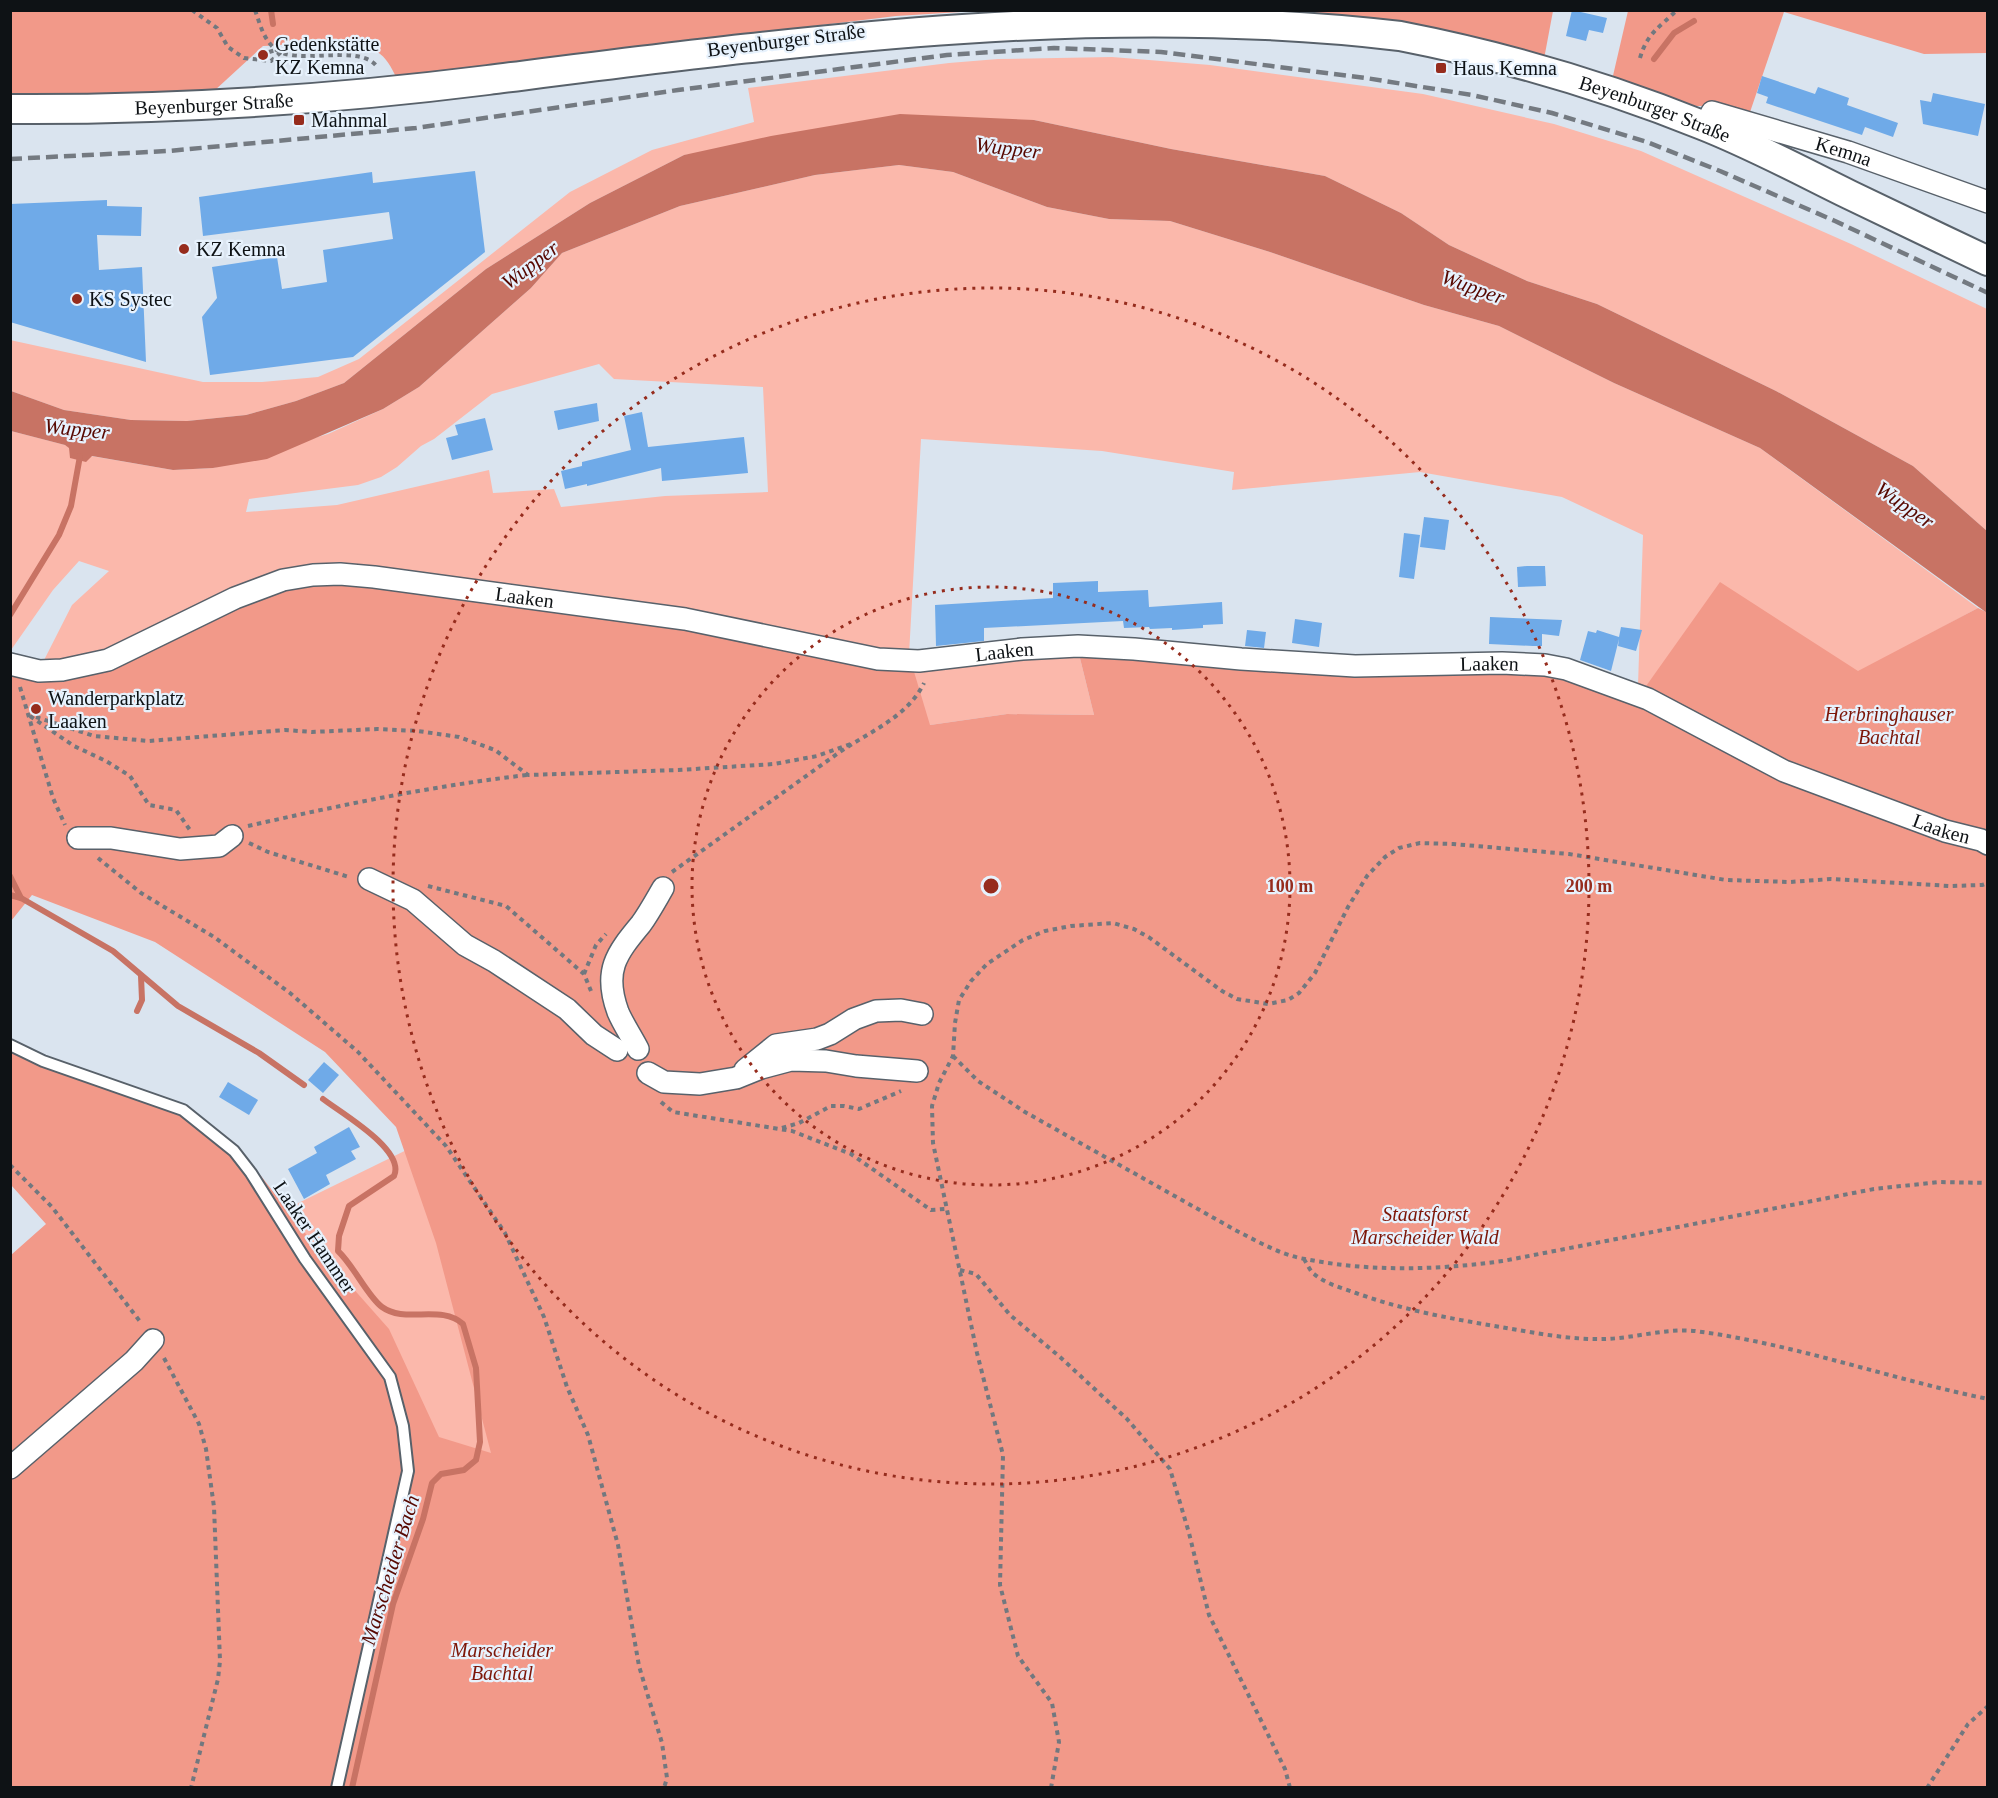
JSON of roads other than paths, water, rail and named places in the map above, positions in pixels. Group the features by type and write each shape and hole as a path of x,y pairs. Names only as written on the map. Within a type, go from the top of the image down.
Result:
{"main road":[{"name":"Beyenburger Straße","path":"10,109 197,106 383,92 896,27 1053,14 1162,13 1274,19 1343,27 1437,44 1599,87 1705,126 1804,171 1988,261"}],"street":[{"name":"Kemna","path":"1705,126 1712,112 1848,152 1988,202"},
{"name":"Laaken","path":"12,665 39,670 62,670 108,660 236,598 283,580 313,575 340,574 386,578 685,619 878,659 919,661 1022,649 1078,646 1354,666 1502,663 1545,665 1566,669 1648,699 1784,771 1945,831 1981,840 1988,844"},
{"path":"78,838 111,838 180,849 219,846 232,836"},
{"path":"369,879 414,900 465,945 494,961 567,1009 594,1035 617,1050"},
{"path":"639,1049 618,1011 611,977 613,964 625,942 642,922 667,881"},
{"path":"736,1078 776,1045 817,1039 831,1034 854,1019 876,1011 901,1010 922,1014"},
{"path":"648,1073 664,1082 700,1084 736,1078 760,1068 791,1060 826,1061 924,1077"},
{"path":"10,1468 134,1361 153,1340"}],"lane":[{"name":"Laaker Hammer","path":"10,1045 43,1061 183,1110 234,1151 251,1173 305,1258 390,1377 403,1426 408,1471 337,1788"}],"water":[{"name":"Wupper","path":"900,114 1034,120 1171,149 1325,176 1401,213 1449,245 1527,281 1597,304 1776,391 1913,466 1987,531 1987,613 1760,448 1614,383 1499,326 1424,305 1270,252 1170,221 1109,219 1047,207 953,172 899,165 815,175 680,206 562,253 531,288 419,387 383,409 267,459 213,468 173,470 92,456 86,462 70,458 69,448 65,445 11,431 11,391 64,410 131,420 187,421 246,415 296,401 344,383 486,269 590,203 684,155 771,136"}],"waterway":[{"path":"271,10 273,24"},
{"path":"1654,59 1674,33 1694,21"},
{"name":"Marscheider Bach","path":"10,615 59,535 71,506 80,456"},
{"path":"10,876 21,898"},
{"name":"Marscheider Bach","path":"10,895 21,898 113,951 178,1006 259,1053 304,1085"},
{"path":"137,1011 142,1000 141,976"},
{"name":"Marscheider Bach","path":"323,1099 382,1144 391,1155 395,1166 394,1176 349,1206 339,1236 338,1251 371,1296 382,1307 401,1314 444,1315 463,1324 476,1368 480,1442 476,1460 464,1470 441,1474 432,1483 423,1519 393,1604 352,1788"}],"railway":[{"path":"10,159 168,151 416,128 678,90 947,55 1054,48 1161,52 1366,78 1472,95 1552,113 1647,142 1720,171 1835,221 1988,293"}],"place":[{"name":"Gedenkstätte KZ Kemna","path":"263,55"},
{"name":"Haus Kemna","path":"1441,68"},
{"name":"Mahnmal","path":"299,120"},
{"name":"KZ Kemna","path":"184,249"},
{"name":"KS Systec","path":"77,299"},
{"name":"Wanderparkplatz Laaken","path":"36,709"}],"park label":[{"name":"Herbringhauser Bachtal","path":"1889,726"},
{"name":"Staatsforst Marscheider Wald","path":"1425,1226"},
{"name":"Marscheider Bachtal","path":"502,1662"}]}
